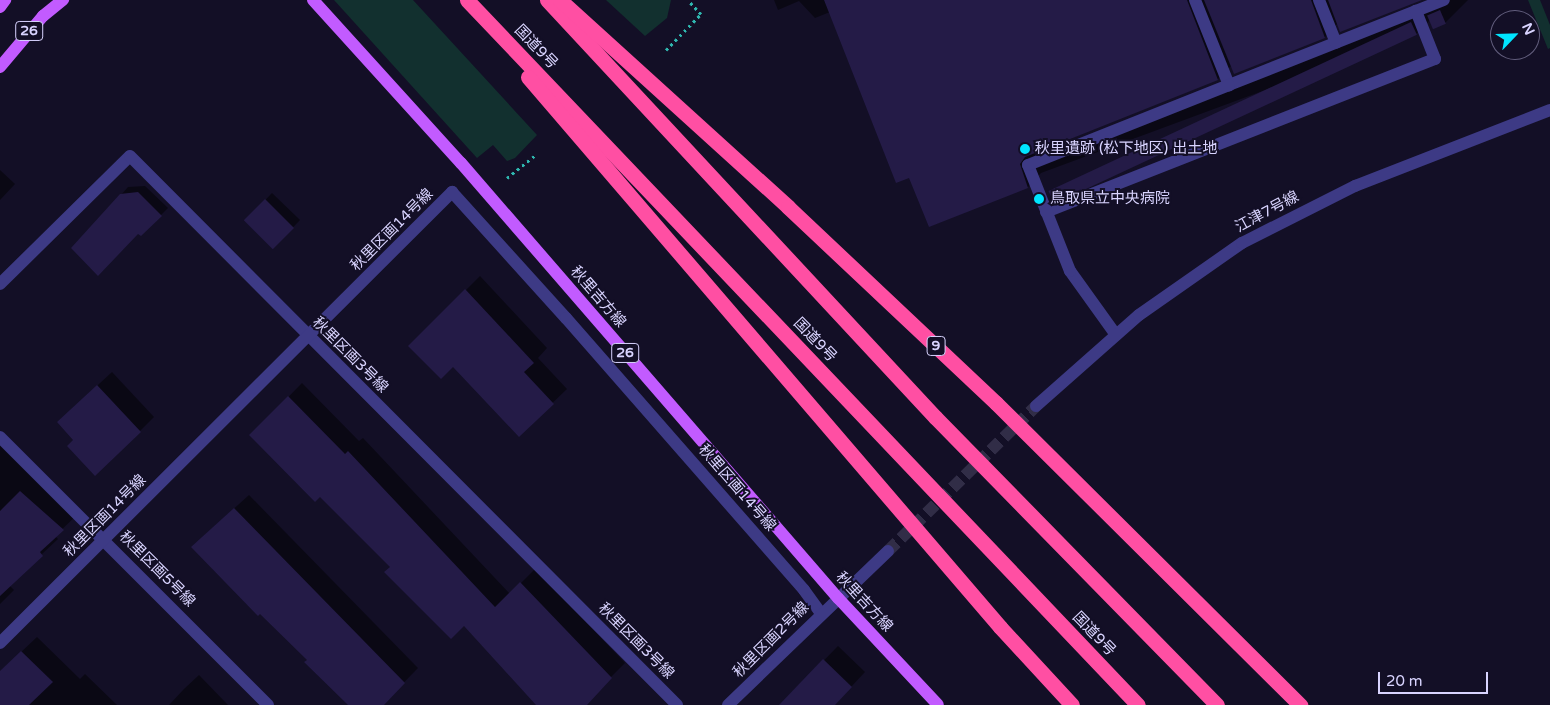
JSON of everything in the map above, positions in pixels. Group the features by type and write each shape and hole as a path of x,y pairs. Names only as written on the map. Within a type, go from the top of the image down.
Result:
{"highway":[{"path":"461,0 1000,627 1072,705"},
{"name":"国道9号","path":"467,0 1138,705"},
{"path":"547,0 935,417 1217,705"},
{"name":"9","path":"560,0 788,207 996,403 1300,705"}],"main road":[{"name":"26","path":"0,7 5,0"},
{"name":"26","path":"0,67 43,16 63,0"},
{"name":"秋里吉方線","path":"313,0 461,163 838,598 938,705"}],"street":[{"path":"1195,0 1229,85"},
{"path":"1319,0 1336,43"},
{"path":"1116,335 1079,286 1046,212 1028,165 1444,0"},
{"path":"1046,212 1436,59 1416,11"},
{"name":"江津7号線","path":"1036,406 1116,335 1189,278 1242,243 1297,213 1399,168 1550,110"},
{"name":"秋里区画3号線","path":"0,284 130,156 677,705"},
{"name":"秋里区画14号線","path":"0,643 452,192 599,354 804,590 821,613"},
{"name":"秋里区画5号線","path":"0,437 268,705"},
{"path":"838,598 888,550"},
{"name":"秋里区画2号線","path":"728,705 838,598"}],"path":[{"path":"666,50 701,14 688,0"},
{"path":"504,175 507,179 537,154"}],"green space":[{"path":"334,0 413,0 537,135 515,158 507,161 493,145 477,158"},
{"path":"606,0 671,0 667,18 645,36"},
{"path":"1528,0 1540,0 1550,25 1550,48 1548,49 1540,29 1540,10 1532,10"}],"building":[{"path":"824,0 1187,0 1218,80 1025,157 1020,164 1028,188 929,227 909,178 896,183"},
{"path":"1204,0 1311,0 1325,38 1234,74"},
{"path":"1328,0 1422,0 1340,32"},
{"path":"1440,10 1446,24 1433,29 1427,15"},
{"path":"1411,22 1417,35 1054,204 1048,191"},
{"path":"138,192 162,216 141,236 138,234 98,276 71,248 120,194"},
{"path":"265,199 294,228 273,249 244,220"},
{"path":"465,289 534,363 524,372 554,404 519,437 453,367 441,379 408,346"},
{"path":"97,385 141,432 95,476 67,446 73,440 57,422"},
{"path":"288,396 345,454 348,451 495,607 520,582 612,678 587,705 536,705 464,626 451,639 384,572 390,567 320,497 315,502 249,435"},
{"path":"20,491 64,530 40,552 43,556 0,596 0,511"},
{"path":"234,508 405,683 384,705 348,705 304,662 307,660 260,614 258,616 191,547"},
{"path":"21,651 53,682 29,705 0,705 0,671"},
{"path":"823,659 852,687 835,705 779,705"}],"tunnel":[{"path":"888,551 1036,406"}],"place":[{"name":"秋里遺跡 (松下地区) 出土地","path":"1025,149"},
{"name":"鳥取県立中央病院","path":"1039,199"}]}
